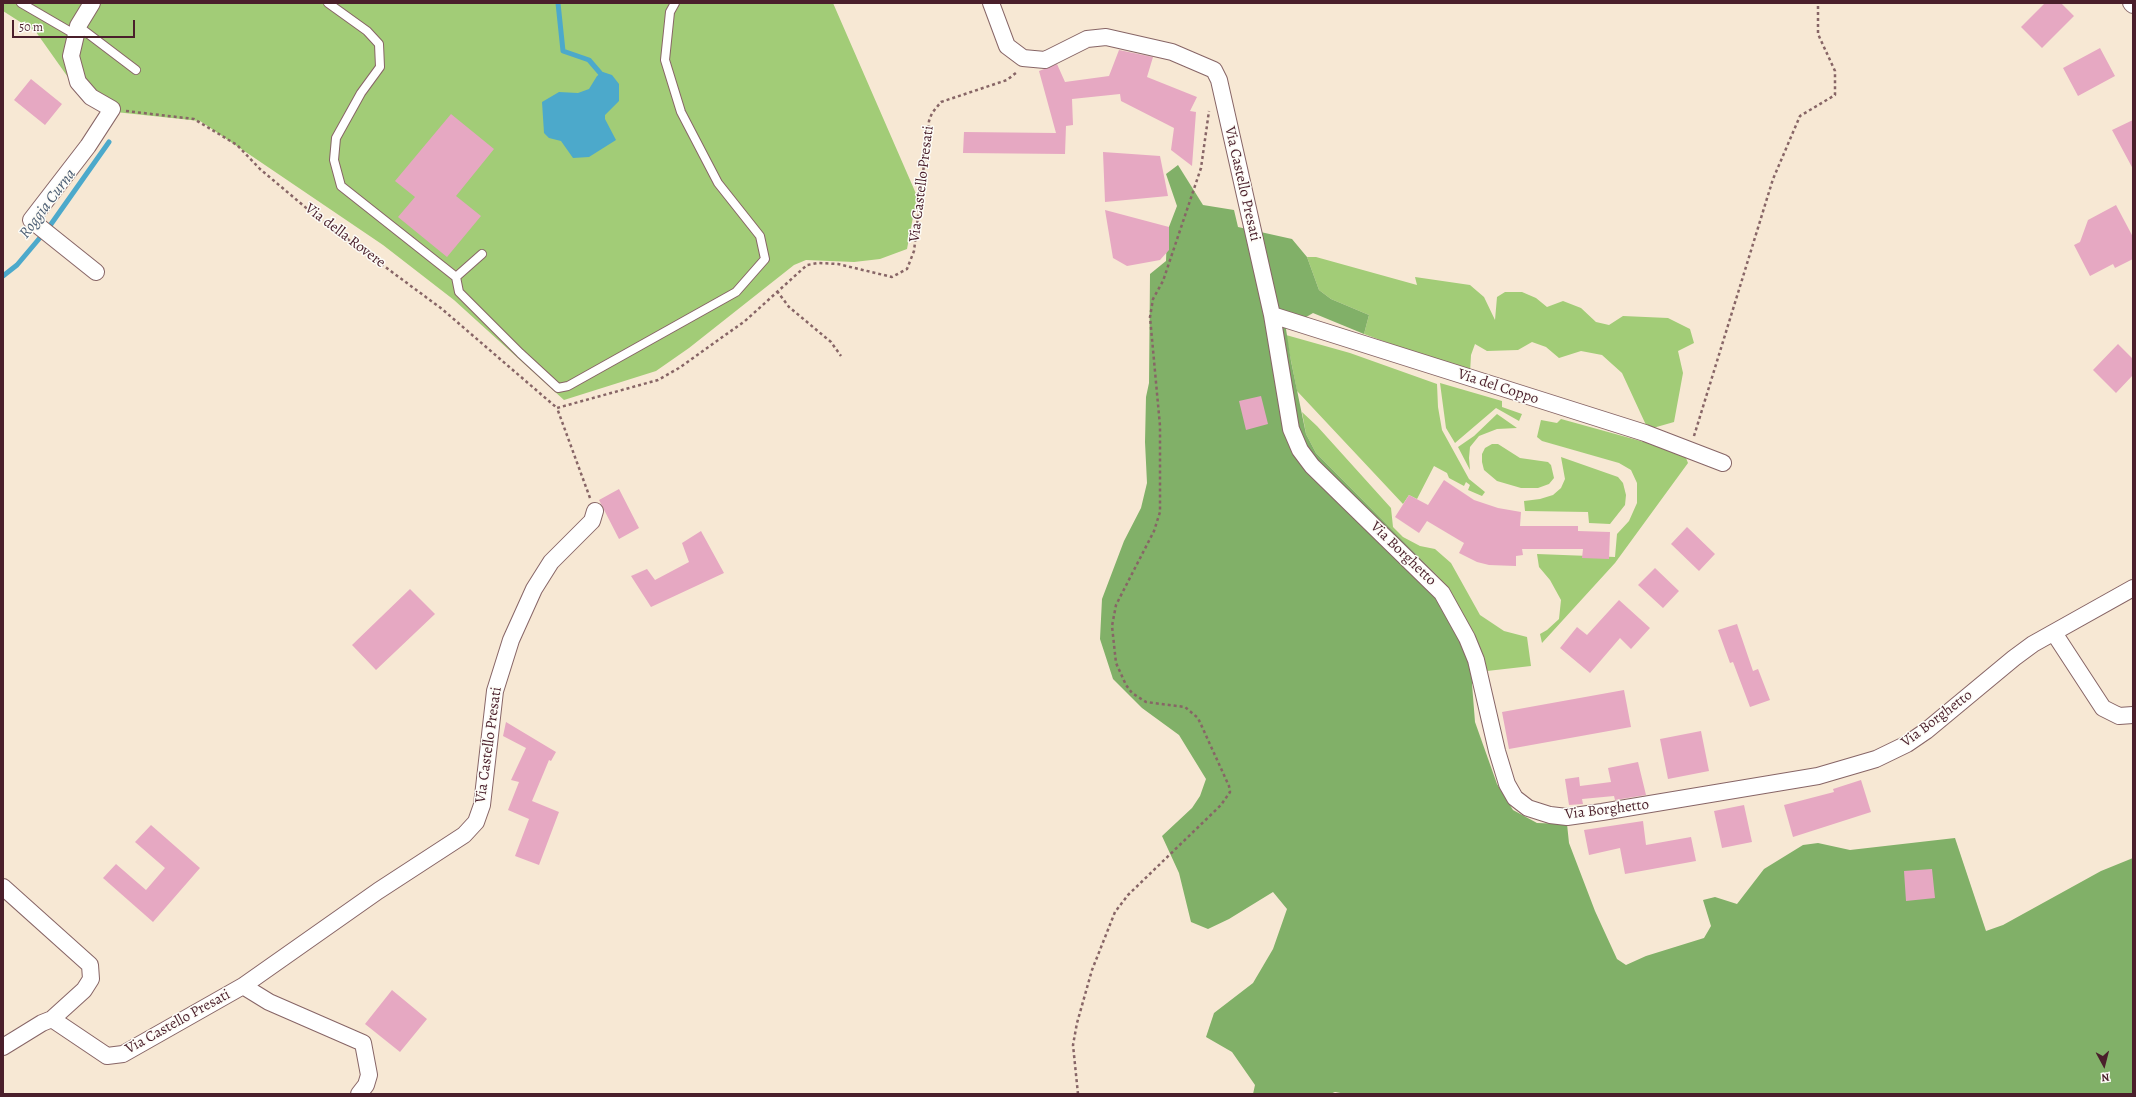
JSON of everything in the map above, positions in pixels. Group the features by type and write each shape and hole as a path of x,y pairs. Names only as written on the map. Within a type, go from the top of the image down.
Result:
{"street":[{"path":"92,3 77,30 71,56 78,82 92,97 112,109 88,146 31,220 96,272"},
{"path":"991,3 1007,46 1023,58"},
{"name":"Via Castello Presati","path":"1023,58 1045,60 1088,39 1106,37 1172,52 1214,70 1219,80 1272,315"},
{"name":"Via del Coppo","path":"1272,315 1645,433 1723,463"},
{"name":"Via Borghetto","path":"1272,315 1291,429 1300,450 1312,466 1442,593 1467,638 1476,660 1497,751 1507,784 1515,798 1539,812 1567,817 1602,812 1818,776 1876,759 1907,744 1926,731 2014,658 2054,633 2133,588"},
{"name":"Via Castello Presati","path":"52,1019 107,1056 123,1054 243,986 378,891 464,835 476,822 482,805 495,691 510,640 534,589 551,562 592,521 595,511"},
{"path":"2054,633 2103,708 2119,716 2133,715"},
{"path":"3,887 90,965 91,979 84,990 52,1019 42,1023 3,1047"},
{"name":"Via Castello Presati","path":"243,986 269,1002 363,1043 369,1075 366,1085 359,1094"}],"lane":[{"path":"21,3 77,30 136,70"},
{"path":"328,3 367,31 379,44 380,67 360,94 336,138 334,160 342,186 456,277 459,292 520,353 558,388 568,386 736,292 765,259 760,236 718,183 681,112 665,60 670,12 675,3"},
{"path":"456,277 482,254"}],"path":[{"path":"1690,450 1773,179 1800,116 1835,95 1835,71 1818,34 1818,3"},
{"name":"Via Castello Presati","path":"557,408 658,380 679,368 746,321 807,265 838,264 892,277 907,269 914,251 929,121 932,113 941,102 1007,80 1018,71 1023,58"},
{"path":"1078,1094 1073,1045 1077,1023 1092,970 1115,912 1128,895 1221,805 1230,792 1229,786 1202,725 1194,714 1185,708 1146,702 1132,694 1126,685 1116,663 1112,626 1116,606 1154,531 1160,512 1160,426 1150,317 1153,298 1163,281 1201,168 1210,108"},
{"name":"Via della Rovere","path":"112,109 194,119 237,145 260,169 311,212 442,309 557,408"},
{"path":"777,292 789,307 831,342 841,356"},
{"path":"557,408 595,511"}],"green space":[{"path":"3,3 833,3 917,196 907,249 880,259 854,262 806,260 794,265 689,348 656,371 564,400 454,300 383,245 200,121 106,111 77,90 36,32 3,11"},
{"path":"1178,165 1203,205 1234,210 1238,227 1292,239 1307,257 1319,290 1331,299 1369,315 1364,334 1313,313 1286,329 1306,434 1316,453 1436,574 1453,596 1487,671 1472,684 1475,722 1497,784 1513,810 1537,823 1567,824 1569,843 1595,911 1617,959 1626,965 1646,956 1704,938 1711,926 1703,900 1715,897 1737,904 1764,869 1803,845 1818,843 1850,850 1955,838 1986,931 2003,925 2101,871 2133,858 2133,1094 1346,1094 1335,1092 1330,1094 1253,1094 1255,1085 1232,1052 1206,1037 1214,1013 1253,983 1273,949 1287,909 1273,892 1229,919 1208,929 1191,922 1179,873 1162,836 1192,808 1200,796 1206,779 1179,735 1142,708 1113,679 1100,639 1102,599 1124,541 1141,508 1147,483 1145,442 1146,397 1149,383 1150,274 1166,261 1167,232 1177,206 1166,174"},
{"path":"1307,257 1316,257 1417,285 1415,277 1470,285 1484,297 1495,320 1497,297 1505,292 1522,292 1536,298 1547,307 1563,301 1581,308 1596,322 1609,325 1623,316 1668,318 1690,329 1694,343 1678,351 1683,373 1674,422 1653,428 1646,425 1622,373 1602,355 1581,351 1559,358 1546,347 1532,342 1518,350 1487,351 1475,344 1471,355 1470,373 1364,334 1369,315 1331,299 1319,290"},
{"path":"1286,335 1350,353 1437,384 1438,407 1442,430 1469,479 1485,492 1482,496 1468,490 1470,485 1466,482 1464,486 1449,478 1447,473 1434,466 1417,499 1409,495 1403,504 1297,391"},
{"path":"1440,383 1502,401 1502,407 1522,414 1519,421 1496,408 1455,443 1446,428"},
{"path":"1302,412 1317,426 1391,508 1393,527 1403,537 1420,546 1435,549 1451,563 1480,615 1504,631 1527,637 1531,666 1487,671 1453,596 1436,574 1316,453 1306,434"},
{"path":"1497,414 1517,428 1497,429 1479,436 1470,447 1470,470 1458,447 1474,436"},
{"path":"1561,419 1684,453 1688,463 1615,563 1542,643 1540,634 1559,619 1561,600 1550,580 1539,567 1537,554 1615,557 1617,534 1629,521 1637,503 1637,483 1631,470 1619,463 1542,441 1537,437 1541,420 1557,423"},
{"path":"1492,444 1498,444 1520,458 1548,462 1551,465 1554,478 1549,484 1538,488 1521,488 1497,481 1484,470 1482,462 1482,454 1485,448"},
{"path":"1561,457 1618,477 1623,483 1626,495 1625,505 1610,524 1589,523 1588,512 1525,511 1524,501 1540,499 1553,495 1561,488 1565,479"}],"water":[{"path":"603,72 612,75 619,84 619,101 605,115 605,119 616,140 589,157 573,158 561,141 549,138 544,133 542,102 559,92 578,93 589,89 597,76"}],"building":[{"path":"2045,3 2061,3 2074,16 2042,48 2021,27"},
{"path":"2100,48 2115,76 2078,96 2063,68"},
{"path":"1119,50 1153,57 1147,77 1197,97 1190,111 1196,112 1192,166 1171,150 1174,128 1121,101 1120,94 1072,99 1073,125 1066,126 1065,154 963,153 964,132 1056,133 1039,71 1057,64 1065,82 1109,76"},
{"path":"31,79 62,104 45,125 14,100"},
{"path":"451,114 494,149 456,196 481,216 447,257 398,217 415,197 395,181"},
{"path":"2133,120 2133,169 2112,130"},
{"path":"1103,152 1160,156 1168,196 1105,202"},
{"path":"2116,205 2133,237 2133,259 2115,268 2113,264 2090,276 2074,245 2080,242 2088,220"},
{"path":"1105,210 1169,227 1169,250 1160,260 1127,266 1113,258"},
{"path":"2118,344 2133,359 2133,375 2116,393 2093,370"},
{"path":"1261,396 1268,424 1246,430 1239,401"},
{"path":"1444,480 1474,500 1498,508 1521,512 1520,526 1578,526 1578,531 1610,532 1609,559 1582,558 1583,549 1522,549 1523,555 1516,556 1516,566 1489,565 1477,562 1459,553 1464,543 1427,521 1419,533 1395,517 1409,495 1428,505"},
{"path":"619,489 639,528 619,539 599,500"},
{"path":"1687,527 1715,554 1699,571 1671,544"},
{"path":"701,531 724,573 651,607 631,576 647,569 655,580 689,562 682,543"},
{"path":"1655,568 1679,591 1663,608 1638,585"},
{"path":"410,589 435,614 376,670 352,645"},
{"path":"1619,600 1650,628 1631,649 1620,638 1590,673 1560,648 1577,627 1587,635"},
{"path":"1737,624 1753,671 1758,669 1770,700 1750,707 1733,662 1730,663 1718,630"},
{"path":"1624,690 1631,727 1509,749 1502,712"},
{"path":"506,722 556,752 551,761 549,760 532,801 559,812 539,865 515,856 529,819 508,810 519,782 511,780 526,748 503,736"},
{"path":"1701,731 1709,771 1668,779 1660,739"},
{"path":"1638,762 1646,795 1615,800 1614,796 1582,799 1583,804 1569,805 1565,779 1579,777 1580,786 1611,782 1608,768"},
{"path":"1861,780 1871,812 1793,837 1784,805 1834,792 1833,789"},
{"path":"1744,805 1752,842 1722,848 1714,811"},
{"path":"1643,821 1646,845 1691,837 1696,861 1625,874 1620,848 1589,855 1584,830"},
{"path":"151,825 200,868 153,922 103,878 116,864 146,890 165,868 135,842"},
{"path":"1932,869 1935,898 1906,901 1904,871"},
{"path":"392,990 427,1019 400,1052 365,1024"}],"waterway":[{"path":"558,3 563,51 589,60 601,74"},
{"name":"Roggia Curna","path":"3,276 17,265 49,227 109,142"}]}
